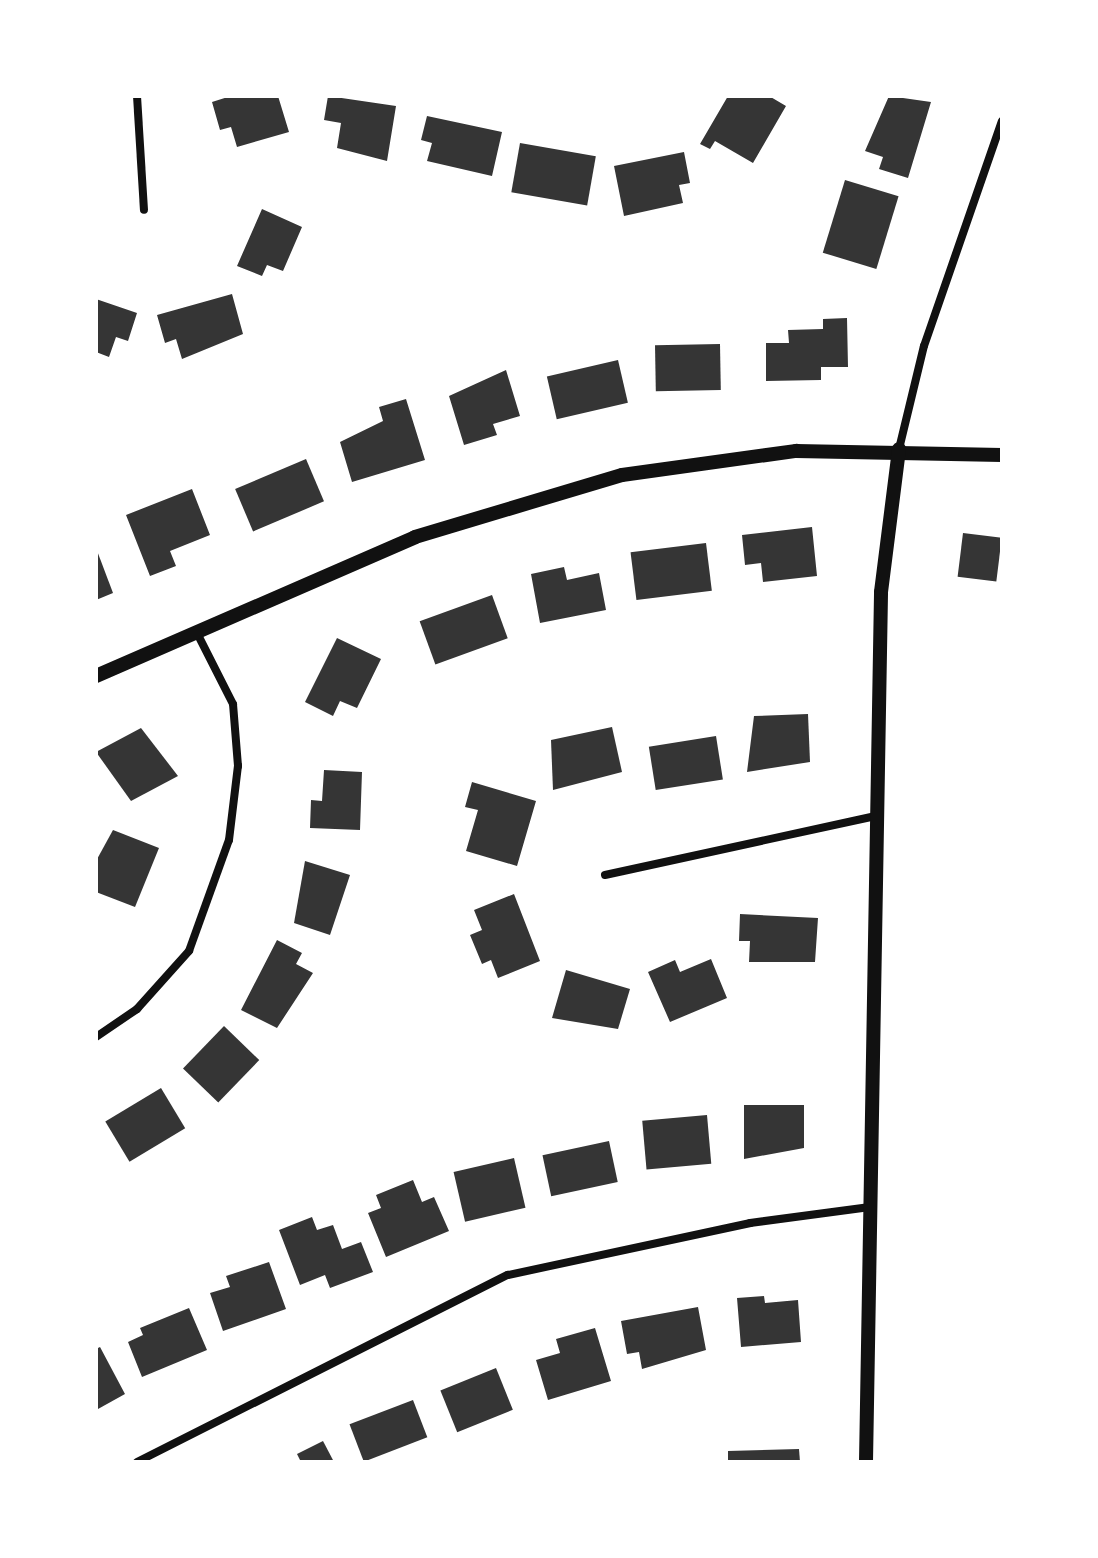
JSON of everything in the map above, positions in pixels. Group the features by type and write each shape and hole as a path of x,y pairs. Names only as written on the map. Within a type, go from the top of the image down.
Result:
{"street":[{"path":"137,96 144,210"},
{"path":"866,1462 881,592 899,449 924,346 1002,121"},
{"path":"96,676 372,555 522,500 737,457 899,449 1002,455"},
{"path":"96,1037 137,1009 189,951 229,840 238,766 233,704 197,633"},
{"path":"605,875 876,816"},
{"path":"137,1462 508,1275 750,1223 870,1207"}],"building":[{"path":"231,96 278,96 289,132 237,147 231,127 220,130 212,102"},
{"path":"328,96 396,106 387,161 337,148 341,123 324,120"},
{"path":"728,96 769,96 786,106 753,163 715,141 710,149 700,144"},
{"path":"889,96 931,102 908,178 879,169 883,157 865,151"},
{"path":"427,116 502,132 492,176 427,161 432,143 421,140"},
{"path":"520,143 596,156 587,206 511,192"},
{"path":"684,152 690,183 679,185 683,203 624,216 614,166"},
{"path":"845,180 899,196 876,269 823,253"},
{"path":"262,209 302,227 283,271 267,265 262,276 237,266"},
{"path":"232,294 243,334 182,359 176,339 165,343 157,315"},
{"path":"96,299 137,313 128,341 116,337 109,357 96,352"},
{"path":"847,318 848,367 821,367 821,380 766,381 766,343 789,343 788,330 823,329 823,319"},
{"path":"720,344 721,390 656,391 655,345"},
{"path":"618,360 628,403 557,419 547,376"},
{"path":"506,370 520,416 493,424 497,435 464,445 449,396"},
{"path":"406,399 425,460 352,482 340,442 383,421 379,407"},
{"path":"306,459 324,501 253,531 235,489"},
{"path":"192,489 210,535 170,551 176,566 150,576 126,515"},
{"path":"812,527 817,576 763,582 761,563 745,565 742,535"},
{"path":"963,533 1002,538 996,581 958,577"},
{"path":"706,543 712,591 636,600 631,552"},
{"path":"96,548 113,593 96,600"},
{"path":"564,567 567,580 599,573 606,610 540,623 531,574"},
{"path":"492,595 508,638 435,665 420,621"},
{"path":"337,638 381,659 357,708 340,701 333,716 305,702"},
{"path":"808,714 810,762 747,772 754,716"},
{"path":"612,727 622,772 553,790 551,740"},
{"path":"141,728 178,776 131,801 96,752"},
{"path":"716,736 723,779 656,790 649,747"},
{"path":"324,770 362,772 360,830 310,828 311,800 322,801"},
{"path":"472,782 536,801 517,866 466,851 478,810 465,807"},
{"path":"113,830 159,848 135,907 96,892 96,861"},
{"path":"305,861 350,875 330,935 294,923"},
{"path":"514,894 540,961 498,978 491,960 482,964 470,935 482,930 474,910"},
{"path":"740,914 818,918 815,962 749,962 750,941 739,941"},
{"path":"277,940 302,953 296,964 313,973 277,1028 241,1010"},
{"path":"711,959 727,998 670,1022 648,972 675,960 680,972"},
{"path":"566,970 630,989 618,1029 552,1018"},
{"path":"224,1026 259,1060 218,1102 183,1068"},
{"path":"161,1088 185,1128 129,1162 105,1121"},
{"path":"744,1105 804,1105 804,1148 744,1159"},
{"path":"707,1115 711,1164 647,1169 642,1121"},
{"path":"609,1141 618,1182 551,1196 542,1155"},
{"path":"514,1158 525,1208 465,1222 454,1172"},
{"path":"413,1180 422,1202 434,1197 449,1231 386,1257 368,1213 381,1208 376,1195"},
{"path":"312,1217 317,1230 333,1225 342,1249 361,1242 373,1272 330,1288 325,1275 300,1285 279,1230"},
{"path":"269,1262 286,1309 223,1331 210,1293 230,1287 226,1276"},
{"path":"764,1296 765,1303 798,1300 801,1342 741,1347 737,1298"},
{"path":"698,1307 706,1350 642,1369 639,1352 627,1354 621,1321"},
{"path":"189,1308 207,1350 142,1377 128,1342 143,1335 140,1328"},
{"path":"595,1328 611,1381 548,1400 536,1360 560,1353 556,1339"},
{"path":"100,1347 125,1394 98,1409 96,1349"},
{"path":"496,1368 513,1410 457,1432 440,1390"},
{"path":"413,1400 427,1437 364,1462 350,1424"},
{"path":"323,1441 334,1462 301,1462 297,1454"},
{"path":"799,1449 800,1462 728,1462 728,1451"}]}
